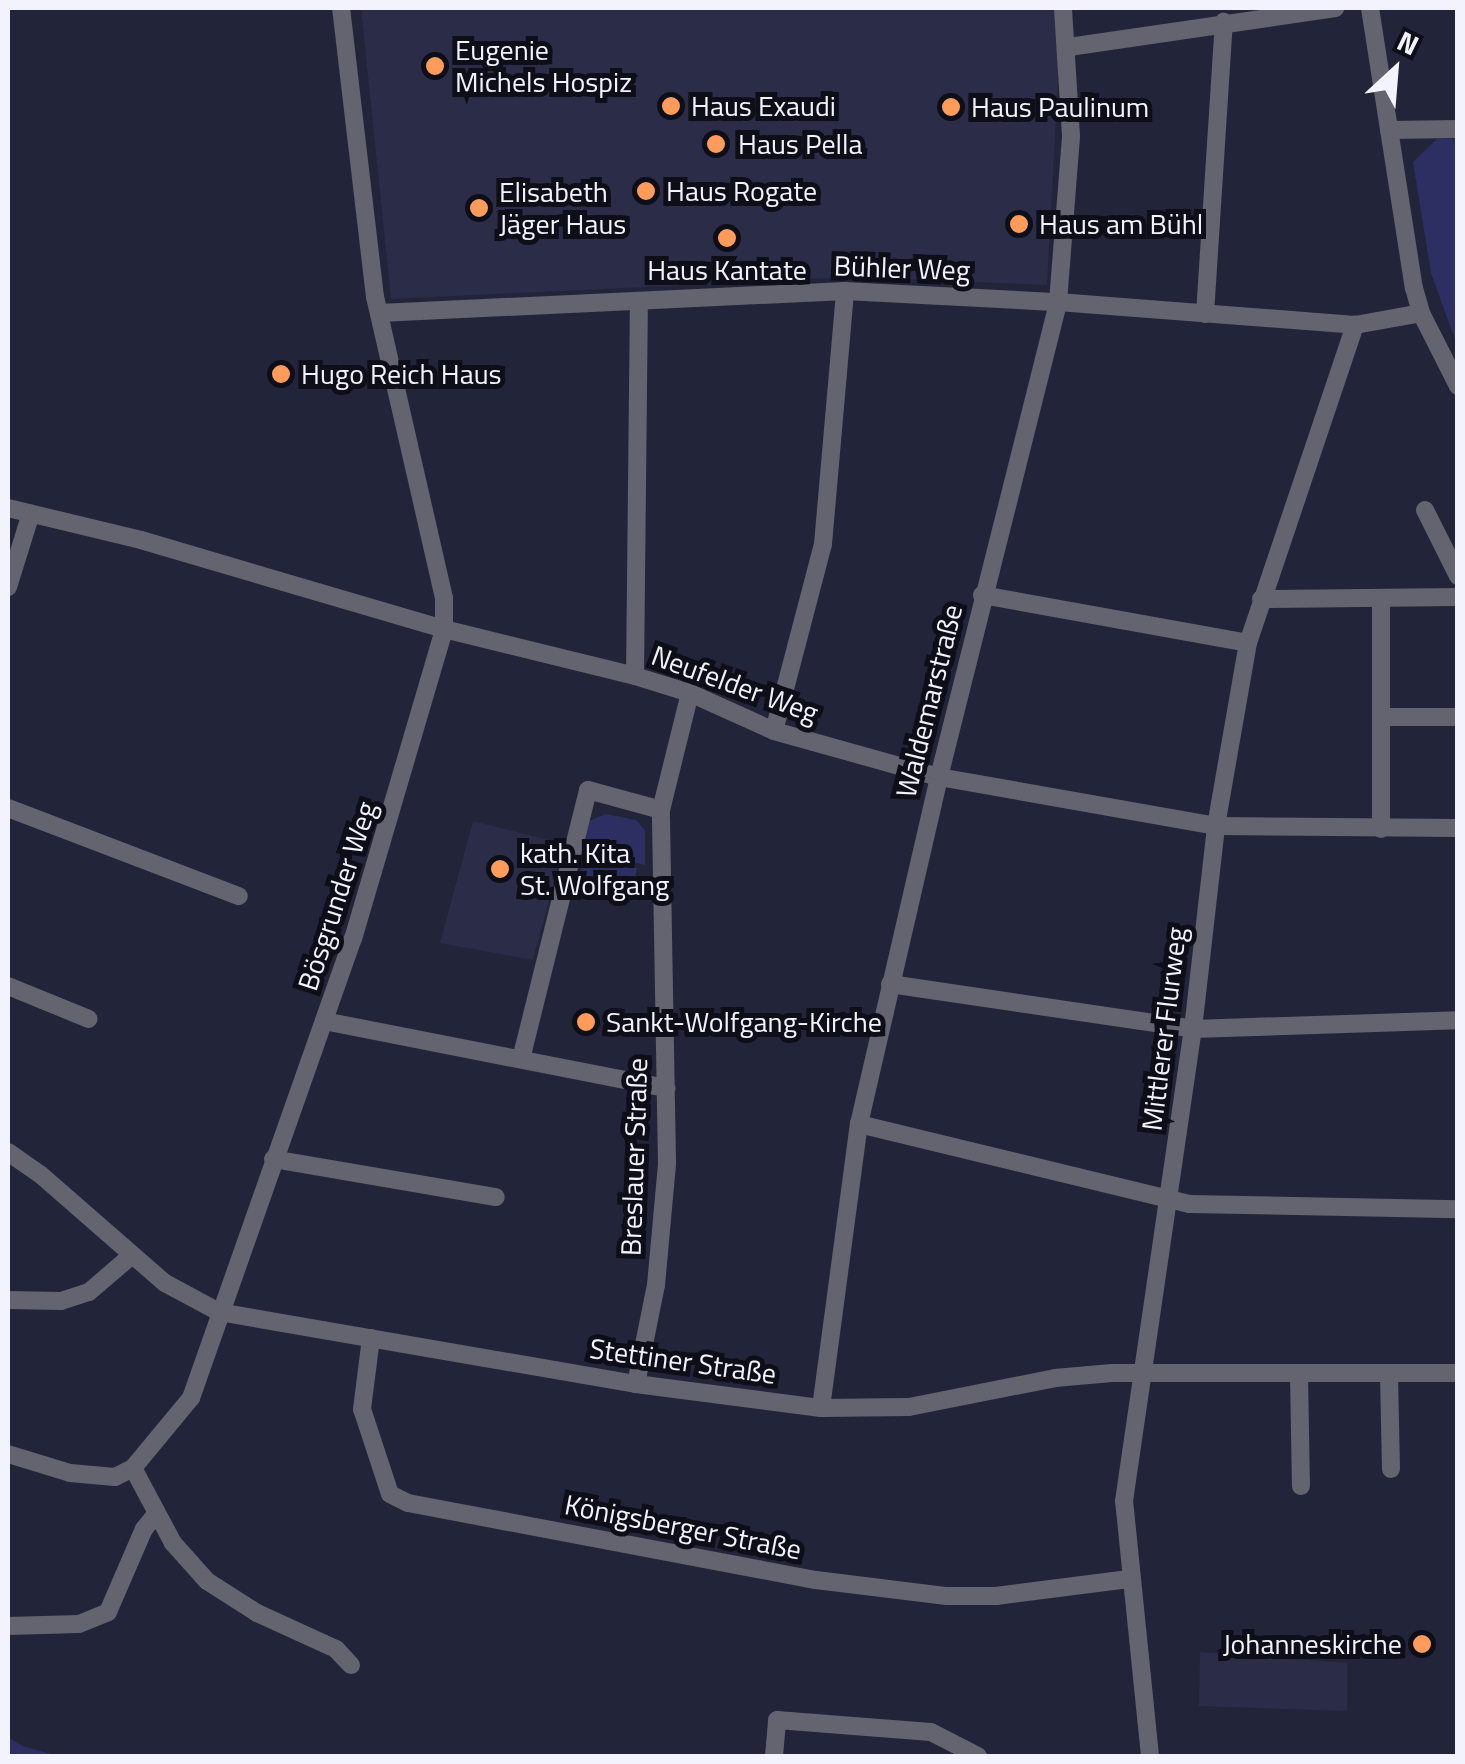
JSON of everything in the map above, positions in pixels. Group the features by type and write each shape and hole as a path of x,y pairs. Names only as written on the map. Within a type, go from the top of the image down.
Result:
{"street":[{"name":"Bösgrunder Weg","path":"133,1468 191,1398 396,805 444,629 444,598 379,313 341,8"},
{"name":"Waldemarstraße","path":"821,1408 859,1124 938,777 1058,302 1071,136 1069,47 1063,8"},
{"path":"1069,47 1335,8"},
{"path":"1370,8 1421,312 1458,386"},
{"path":"1205,314 1224,22"},
{"path":"1390,130 1458,129"},
{"name":"Bühler Weg","path":"379,313 845,291 1058,302 1356,325 1421,312"},
{"path":"774,731 823,544 845,291"},
{"path":"634,676 638,300"},
{"name":"Mittlerer Flurweg","path":"1150,1756 1124,1501 1170,1199 1216,826 1248,643 1260,599 1356,325"},
{"name":"Neufelder Weg","path":"8,508 141,540 444,629 634,676 690,693 774,731 938,777 1216,826 1458,828"},
{"path":"1425,510 1458,576"},
{"path":"8,587 31,513"},
{"path":"982,596 1248,643"},
{"path":"1260,599 1458,597"},
{"path":"1381,598 1381,828"},
{"name":"Breslauer Straße","path":"636,1384 656,1285 667,1163 661,810 690,693"},
{"path":"1381,718 1458,716"},
{"path":"521,1059 588,790 661,810"},
{"path":"8,808 238,896"},
{"path":"890,984 1193,1029 1458,1020"},
{"path":"8,986 89,1019"},
{"path":"324,1020 666,1088"},
{"path":"859,1124 1189,1204 1458,1209"},
{"name":"Stettiner Straße","path":"8,1152 56,1187 165,1284 219,1312 636,1384 821,1408 909,1407 1055,1378 1458,1373"},
{"path":"273,1160 496,1197"},
{"path":"8,1300 61,1301 89,1292 132,1256"},
{"name":"Königsberger Straße","path":"370,1338 362,1409 390,1494 408,1504 816,1580 947,1596 996,1596 1130,1579"},
{"path":"1299,1374 1302,1486"},
{"path":"1388,1374 1391,1469"},
{"path":"8,1454 99,1477 115,1477 133,1468 173,1544 207,1581 257,1613 336,1649 351,1665"},
{"path":"8,1626 79,1624 108,1612 144,1529 156,1514"},
{"path":"774,1756 777,1720 931,1732 978,1756"}],"shaded area":[{"name":"Haus Pella","path":"361,8 1054,8 1060,45 1047,285 853,277 391,299"},
{"path":"1437,139 1457,139 1457,345 1431,273 1413,162"},
{"path":"605,814 636,820 645,830 645,865 580,850 587,822"},
{"path":"473,821 564,844 533,960 440,943"},
{"path":"584,857 637,868 632,893 579,881"},
{"path":"1200,1652 1347,1663 1347,1711 1199,1706"},
{"path":"8,1737 22,1746 59,1756 8,1756"}],"place":[{"name":"Eugenie Michels Hospiz","path":"435,66"},
{"name":"Haus Exaudi","path":"671,106"},
{"name":"Haus Paulinum","path":"951,107"},
{"name":"Haus Pella","path":"716,144"},
{"name":"Haus Rogate","path":"646,191"},
{"name":"Elisabeth Jäger Haus","path":"479,208"},
{"name":"Haus am Bühl","path":"1019,224"},
{"name":"Haus Kantate","path":"727,238"},
{"name":"Hugo Reich Haus","path":"281,374"},
{"name":"kath. Kita St. Wolfgang","path":"500,869"},
{"name":"Sankt-Wolfgang-Kirche","path":"586,1022"},
{"name":"Johanneskirche","path":"1422,1644"}]}
